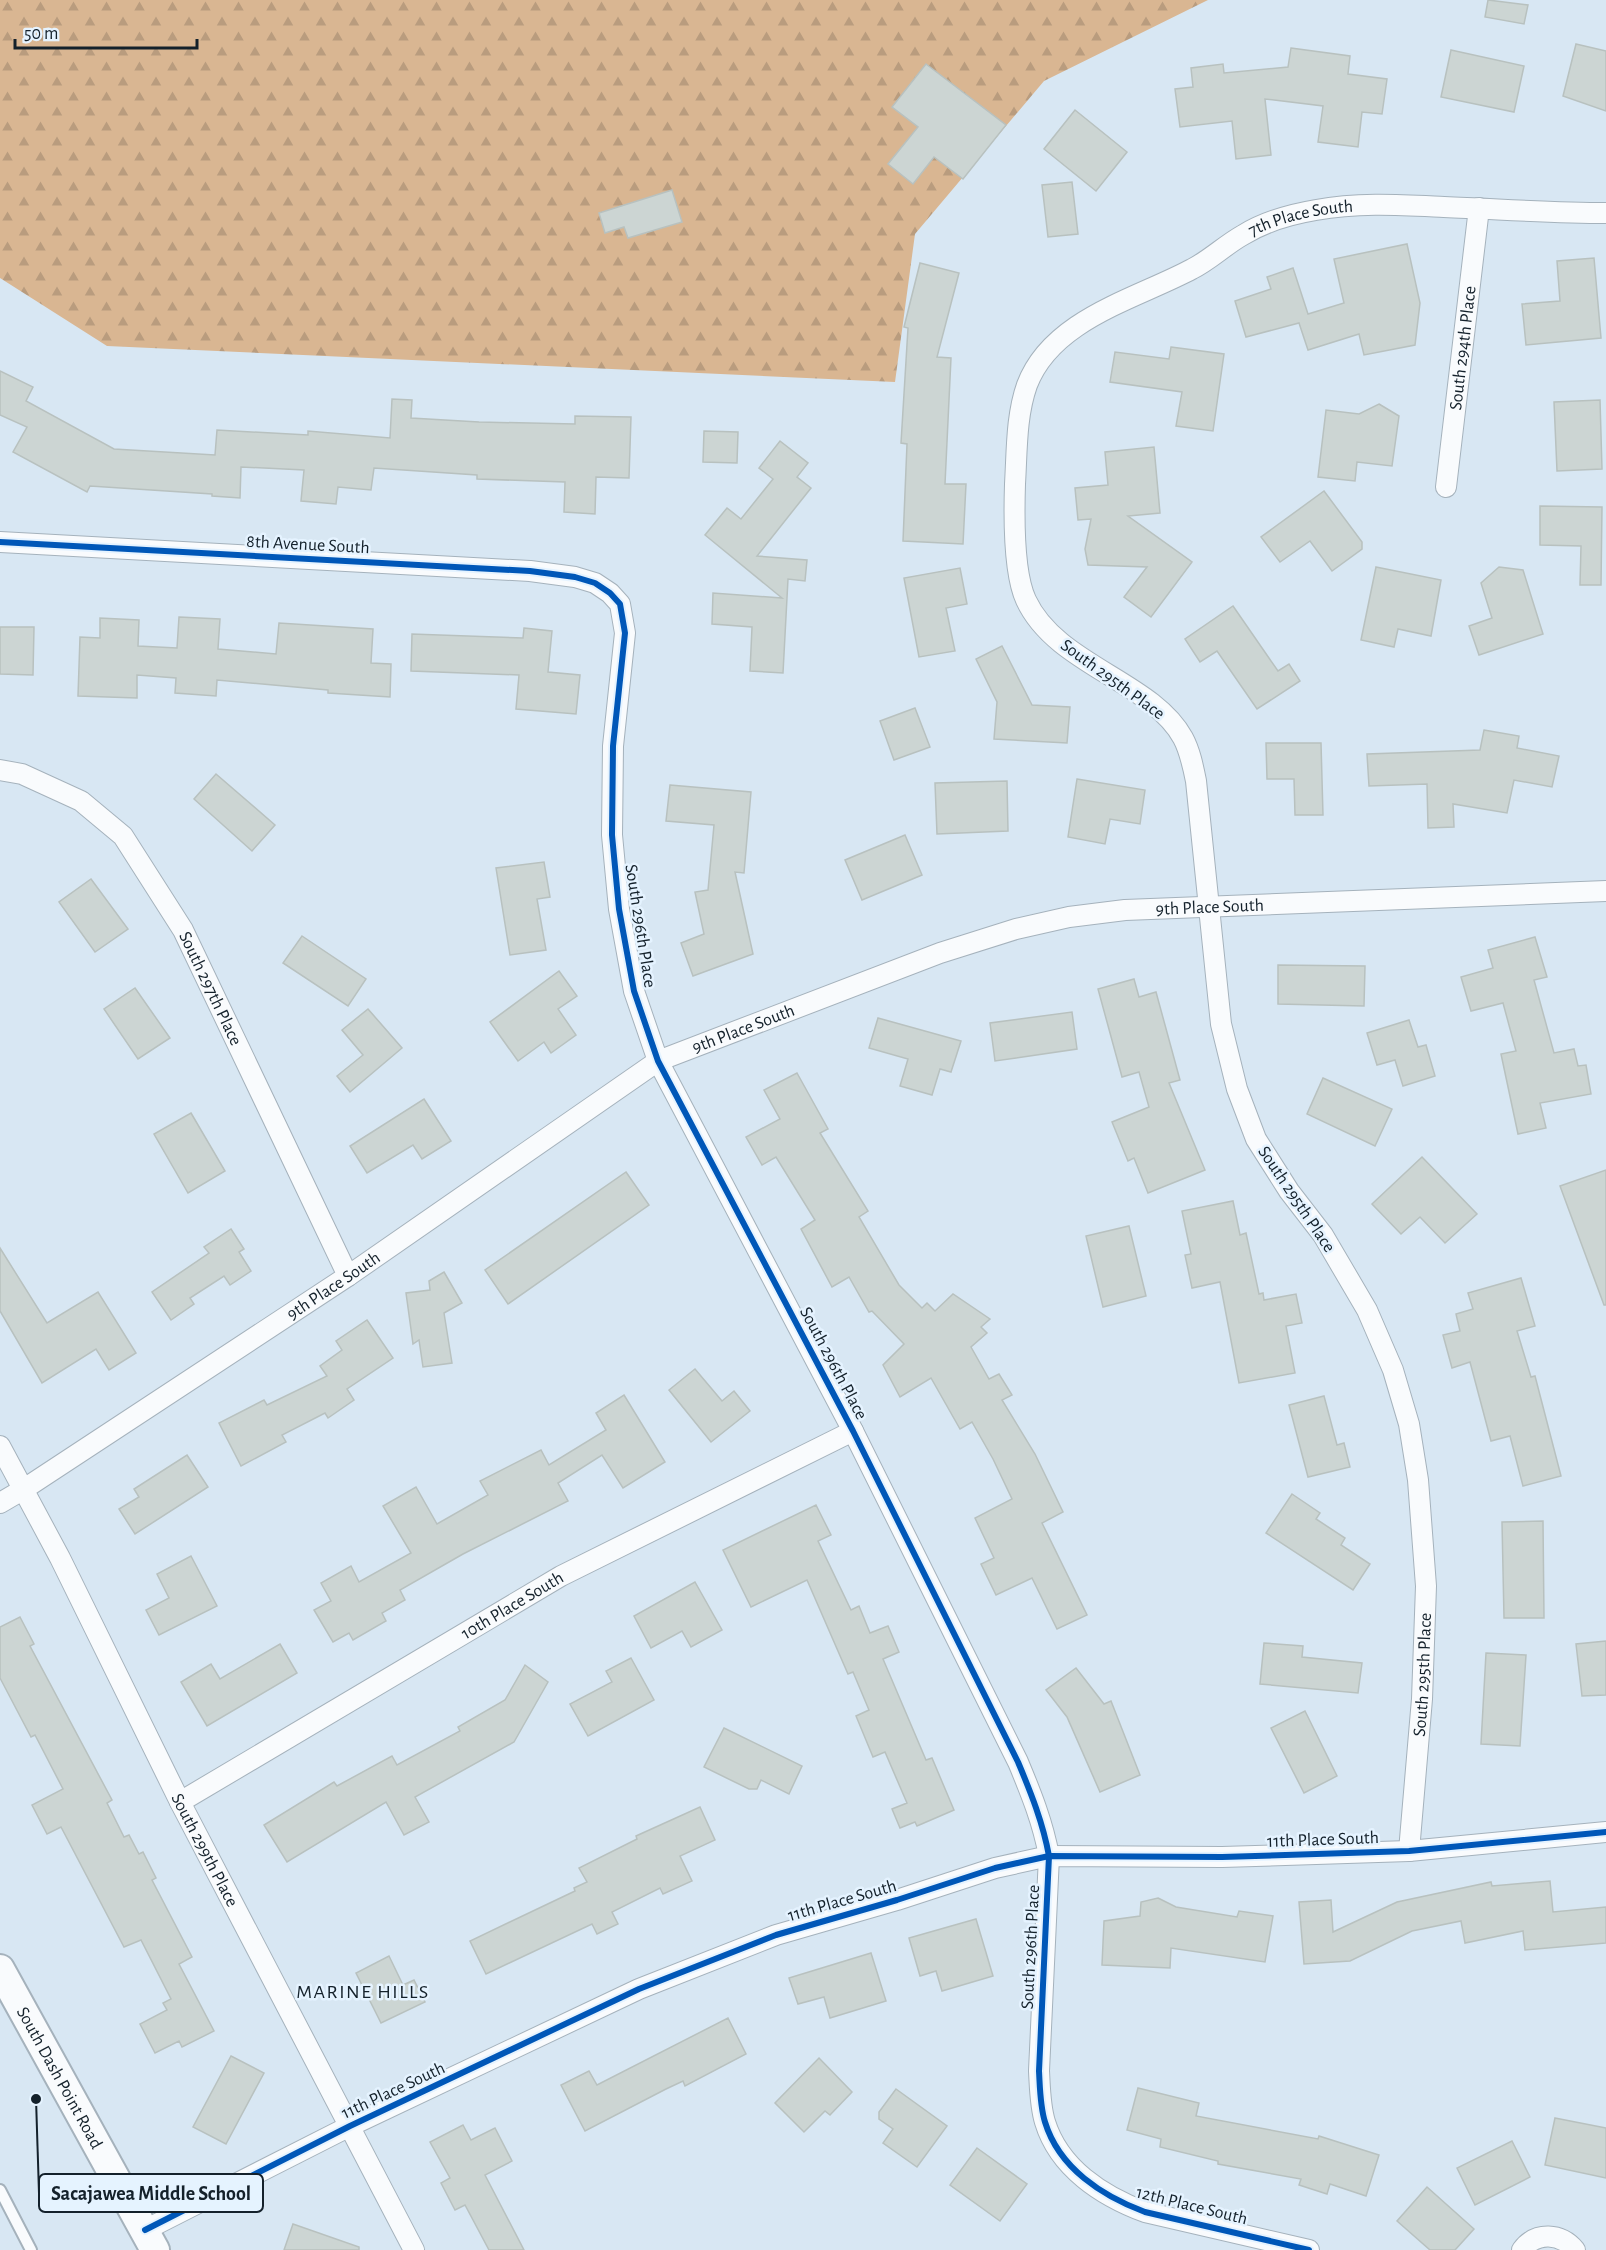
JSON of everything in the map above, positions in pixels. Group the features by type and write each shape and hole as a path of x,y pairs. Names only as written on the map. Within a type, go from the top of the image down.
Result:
{"main road":[{"name":"South Dash Point Road","path":"0,1969 150,2240"}],"street":[{"name":"7th Place South","path":"1037,366 1069,332 1091,317 1192,270 1243,235 1268,224 1316,210 1365,204 1606,213"},
{"name":"South 294th Place","path":"1446,487 1479,208"},
{"name":"South 295th Place","path":"1037,366 1023,398 1017,442 1015,502 1019,578 1024,597 1032,612 1048,632 1098,669 1146,700 1174,725 1183,738 1196,781 1221,1024 1237,1089 1256,1139 1289,1191 1323,1235 1367,1310 1393,1371 1409,1424 1418,1480 1426,1586 1422,1699 1409,1851"},
{"name":"8th Avenue South","path":"0,542 530,571 595,583 610,593"},
{"name":"South 296th Place","path":"610,593 622,611 625,633 613,746 612,835 619,909 634,991 658,1061 853,1431 1018,1762 1037,1809 1049,1856 1040,2098 1044,2121 1054,2144"},
{"name":"South 297th Place","path":"0,770 22,774 81,801 123,836 183,930 348,1276"},
{"name":"9th Place South","path":"0,1503 348,1276 658,1061 940,953 1016,929 1069,917 1125,910 1605,895"},
{"name":"10th Place South","path":"180,1802 561,1576 853,1431"},
{"name":"South 299th Place","path":"0,1446 138,1714 180,1802 414,2250"},
{"name":"11th Place South","path":"150,2240 350,2126 639,1989 776,1935 897,1900 995,1868 1049,1856 1221,1857 1409,1851 1606,1832"},
{"name":"12th Place South","path":"1054,2144 1064,2160 1082,2177 1126,2204 1155,2214 1309,2250"},
{"path":"1522,2250 1535,2239 1545,2236 1565,2241 1575,2250"}],"lane":[{"path":"0,2190 31,2250"}],"green space":[{"path":"0,0 1208,0 1044,81 915,234 895,382 107,346 0,278"}],"building":[{"path":"1488,0 1528,5 1524,24 1485,17"},
{"path":"1576,44 1606,51 1606,111 1563,96"},
{"path":"1291,48 1350,56 1348,74 1387,79 1382,114 1362,112 1358,147 1318,142 1323,106 1265,99 1271,155 1236,159 1232,121 1180,127 1175,89 1193,87 1191,68 1223,64 1224,73 1288,67"},
{"path":"1451,50 1524,66 1514,112 1441,97"},
{"path":"926,64 1006,125 963,179 934,157 913,184 888,164 918,127 892,107"},
{"path":"1075,110 1127,152 1096,191 1044,149"},
{"path":"1072,182 1078,234 1048,237 1042,185"},
{"path":"672,190 682,222 628,238 624,227 605,233 599,213"},
{"path":"1407,244 1420,303 1415,345 1364,355 1359,334 1308,350 1299,323 1246,337 1235,301 1271,289 1267,277 1293,268 1308,314 1344,303 1334,259"},
{"path":"1594,258 1601,338 1526,345 1522,304 1560,301 1557,261"},
{"path":"920,263 959,273 937,357 951,358 945,484 966,484 963,544 903,541 907,444 901,443 908,328 904,327"},
{"path":"1171,347 1224,354 1213,431 1176,426 1182,392 1110,382 1115,352 1169,359"},
{"path":"0,371 33,387 26,401 114,449 215,455 217,430 308,435 308,431 390,438 392,399 412,400 411,418 575,424 575,416 631,417 629,478 596,477 595,514 564,512 565,482 477,479 477,475 374,468 371,490 338,487 336,504 301,501 304,470 241,467 240,498 90,486 87,492 13,452 27,427 0,415"},
{"path":"1600,400 1602,469 1557,471 1554,402"},
{"path":"1379,404 1399,416 1392,466 1357,462 1355,481 1318,477 1326,410 1359,414"},
{"path":"704,431 738,432 737,463 703,462"},
{"path":"780,441 808,463 797,477 811,488 757,556 807,560 805,581 788,579 783,673 750,671 752,627 712,624 713,593 782,598 705,535 727,508 741,519 773,479 759,468"},
{"path":"1154,447 1160,513 1128,516 1192,562 1151,617 1124,597 1147,567 1088,565 1085,549 1091,519 1078,520 1075,488 1108,485 1105,452"},
{"path":"1324,491 1362,542 1362,549 1332,571 1310,541 1280,562 1261,537"},
{"path":"1540,506 1602,507 1601,585 1580,585 1581,546 1540,545"},
{"path":"1376,567 1441,580 1431,636 1398,629 1394,647 1361,640"},
{"path":"1499,567 1523,570 1543,634 1479,655 1469,626 1492,618 1481,583"},
{"path":"960,568 967,604 946,608 955,651 919,657 904,578"},
{"path":"1233,606 1278,671 1289,664 1300,681 1257,709 1217,651 1200,662 1185,639"},
{"path":"179,617 220,619 218,649 276,654 279,623 373,629 371,663 391,664 390,697 328,693 328,690 217,680 216,696 175,693 176,678 137,675 137,698 78,696 80,637 100,638 100,618 139,620 138,646 177,648"},
{"path":"0,627 34,627 33,675 0,674"},
{"path":"524,628 552,631 548,672 580,675 576,714 516,709 519,675 411,671 412,634 523,638"},
{"path":"1002,646 1032,705 1070,707 1067,743 994,739 997,702 976,659"},
{"path":"915,708 930,747 894,760 880,721"},
{"path":"1484,730 1519,736 1517,748 1559,756 1552,787 1514,780 1507,813 1453,804 1454,827 1428,828 1427,784 1369,786 1367,754 1480,750"},
{"path":"1266,743 1321,743 1323,815 1295,815 1294,779 1267,779"},
{"path":"216,774 275,825 252,851 194,799"},
{"path":"1077,779 1145,790 1140,824 1110,819 1105,844 1068,837"},
{"path":"1007,781 1008,831 937,834 935,783"},
{"path":"670,785 751,792 744,873 735,872 753,954 693,976 681,943 704,934 695,892 708,890 714,825 666,821"},
{"path":"905,835 922,875 862,900 845,860"},
{"path":"544,862 550,897 537,899 546,950 510,955 496,868"},
{"path":"91,879 128,929 95,952 59,902"},
{"path":"302,936 366,979 348,1006 283,963"},
{"path":"1535,937 1547,977 1534,980 1554,1053 1574,1049 1578,1066 1586,1065 1591,1094 1540,1103 1546,1128 1518,1134 1501,1054 1516,1051 1503,1003 1471,1011 1461,977 1493,968 1488,950"},
{"path":"1278,965 1365,966 1364,1006 1278,1004"},
{"path":"559,971 577,996 558,1009 576,1035 551,1053 544,1042 518,1061 490,1022"},
{"path":"1134,979 1139,997 1156,992 1180,1080 1169,1083 1205,1170 1148,1193 1134,1158 1128,1161 1112,1122 1149,1107 1139,1072 1122,1077 1098,989"},
{"path":"135,988 170,1038 138,1059 104,1009"},
{"path":"368,1009 402,1048 350,1092 337,1076 363,1055 342,1030"},
{"path":"1072,1012 1077,1049 995,1061 990,1023"},
{"path":"878,1018 961,1041 951,1072 940,1069 932,1095 900,1086 908,1059 869,1048"},
{"path":"1409,1020 1418,1047 1426,1045 1435,1076 1403,1086 1395,1060 1377,1065 1367,1033"},
{"path":"797,1073 828,1129 820,1133 868,1211 859,1217 899,1285 922,1308 927,1303 935,1311 953,1294 990,1319 981,1327 987,1333 971,1347 989,1379 999,1374 1012,1395 1002,1400 1035,1454 1063,1512 1042,1523 1087,1615 1057,1629 1032,1578 996,1595 981,1564 994,1558 975,1518 1012,1499 993,1459 972,1422 960,1429 931,1378 900,1397 883,1365 904,1344 872,1311 869,1312 849,1277 832,1287 801,1229 815,1220 776,1157 762,1165 746,1137 780,1119 764,1090"},
{"path":"1323,1078 1392,1109 1375,1146 1307,1114"},
{"path":"424,1099 451,1141 422,1159 413,1145 367,1173 350,1146"},
{"path":"191,1113 225,1171 188,1193 154,1134"},
{"path":"1422,1157 1477,1214 1445,1243 1420,1217 1401,1234 1372,1204"},
{"path":"1606,1170 1606,1305 1604,1305 1560,1186"},
{"path":"626,1172 649,1205 508,1304 485,1270"},
{"path":"1233,1201 1240,1235 1246,1233 1259,1294 1263,1293 1264,1300 1296,1294 1302,1323 1286,1326 1295,1373 1239,1383 1220,1282 1192,1288 1185,1255 1191,1254 1182,1211"},
{"path":"1129,1226 1146,1296 1103,1307 1086,1236"},
{"path":"231,1229 244,1249 239,1252 251,1271 230,1285 224,1276 190,1298 194,1304 171,1320 152,1292 209,1253 204,1247"},
{"path":"0,1248 47,1323 98,1292 136,1353 109,1370 96,1349 42,1383 0,1311"},
{"path":"444,1272 462,1303 444,1313 452,1363 423,1367 419,1340 413,1344 406,1293 430,1290 429,1281"},
{"path":"1521,1278 1535,1326 1517,1331 1531,1377 1535,1376 1561,1476 1523,1486 1510,1436 1491,1441 1470,1362 1452,1368 1443,1335 1460,1331 1456,1314 1473,1309 1468,1293"},
{"path":"367,1320 393,1358 347,1389 354,1400 328,1418 325,1413 282,1435 286,1442 241,1466 219,1423 264,1400 267,1405 327,1376 320,1366 342,1350 336,1341"},
{"path":"695,1369 722,1401 734,1391 750,1411 711,1442 669,1390"},
{"path":"624,1395 665,1462 623,1488 602,1455 558,1483 568,1501 463,1554 400,1590 405,1600 382,1613 386,1621 353,1640 349,1633 333,1642 314,1610 331,1601 321,1583 351,1566 359,1582 411,1553 383,1506 416,1487 437,1524 488,1495 480,1481 541,1450 549,1465 606,1430 596,1413"},
{"path":"1324,1396 1337,1445 1344,1443 1350,1467 1308,1477 1289,1405"},
{"path":"187,1455 208,1487 135,1534 119,1509 139,1497 134,1489"},
{"path":"1292,1494 1320,1513 1316,1519 1345,1538 1341,1545 1370,1564 1353,1590 1266,1533"},
{"path":"816,1505 831,1535 818,1541 851,1610 859,1606 870,1633 888,1626 899,1652 883,1659 926,1760 932,1758 954,1810 917,1826 915,1822 900,1828 892,1809 907,1803 885,1752 873,1757 856,1716 869,1710 853,1672 848,1674 807,1580 751,1607 723,1550"},
{"path":"1543,1521 1544,1618 1504,1618 1502,1522"},
{"path":"191,1556 217,1606 159,1635 146,1610 169,1598 157,1574"},
{"path":"695,1582 722,1630 691,1647 682,1631 651,1648 634,1616"},
{"path":"20,1617 34,1644 30,1646 112,1800 107,1803 124,1837 129,1835 139,1854 143,1852 156,1878 152,1880 192,1957 179,1964 214,2031 182,2047 179,2041 155,2053 140,2024 167,2010 163,2003 171,1999 141,1940 124,1947 61,1827 47,1834 32,1805 63,1789 35,1735 31,1737 0,1678 0,1627"},
{"path":"1606,1641 1606,1695 1582,1696 1576,1644"},
{"path":"1264,1643 1303,1646 1302,1657 1362,1663 1358,1693 1260,1684"},
{"path":"280,1644 297,1673 207,1726 181,1682 211,1664 220,1679"},
{"path":"1486,1653 1526,1655 1520,1746 1481,1744"},
{"path":"631,1658 654,1700 588,1736 570,1704 612,1682 606,1671"},
{"path":"525,1665 548,1682 514,1742 415,1797 429,1822 404,1835 386,1802 287,1862 264,1825 334,1782 337,1786 392,1756 397,1765 460,1731 458,1727 505,1700"},
{"path":"1076,1668 1104,1704 1111,1701 1140,1775 1100,1792 1067,1717 1046,1690"},
{"path":"1305,1711 1337,1776 1304,1793 1271,1728"},
{"path":"724,1728 802,1766 789,1794 761,1780 757,1789 749,1789 704,1767"},
{"path":"700,1807 715,1840 680,1856 692,1881 663,1894 660,1888 612,1912 618,1924 597,1934 592,1924 486,1974 470,1941 575,1891 574,1888 587,1882 579,1868 637,1839 636,1836"},
{"path":"1550,1881 1553,1912 1606,1907 1606,1943 1525,1950 1523,1931 1465,1943 1461,1921 1412,1931 1350,1961 1304,1964 1299,1902 1331,1900 1333,1932 1397,1902 1491,1882 1492,1886"},
{"path":"1158,1898 1176,1907 1237,1917 1239,1911 1273,1916 1265,1962 1171,1948 1170,1968 1102,1965 1104,1921 1140,1916 1141,1902"},
{"path":"976,1919 993,1976 942,1991 936,1971 920,1976 909,1938"},
{"path":"871,1953 886,2001 830,2018 824,1997 798,2004 789,1978"},
{"path":"389,1956 403,1985 414,1980 425,2002 381,2023 356,1973"},
{"path":"728,2018 746,2054 685,2086 683,2081 666,2089 585,2131 561,2085 589,2071 597,2085"},
{"path":"231,2056 264,2073 226,2144 193,2127"},
{"path":"819,2058 852,2092 830,2115 825,2111 804,2132 775,2103"},
{"path":"1138,2088 1199,2103 1196,2116 1318,2139 1319,2136 1379,2155 1366,2196 1330,2184 1327,2194 1299,2185 1301,2179 1218,2164 1218,2161 1160,2147 1161,2139 1127,2130"},
{"path":"896,2089 947,2126 917,2167 883,2143 893,2129 879,2119 879,2112"},
{"path":"1555,2118 1606,2128 1606,2178 1545,2165"},
{"path":"463,2125 471,2140 495,2128 512,2161 485,2175 524,2250 489,2250 465,2205 455,2210 441,2183 450,2178 430,2142"},
{"path":"1512,2141 1530,2177 1475,2205 1457,2168"},
{"path":"977,2148 1027,2184 1000,2221 950,2185"},
{"path":"1427,2187 1474,2229 1455,2250 1430,2250 1397,2221"},
{"path":"293,2224 359,2247 359,2250 284,2250"}],"cycle path":[{"path":"0,542 530,571 575,577 595,583 610,593 620,604 625,633 613,746 612,835 619,909 634,991 658,1061 853,1431 1018,1762 1032,1797 1049,1856 1039,2071 1040,2097 1045,2122 1060,2153 1071,2166 1098,2189 1113,2198 1145,2212 1309,2250"},
{"path":"145,2230 350,2126 639,1989 776,1935 897,1900 995,1868 1049,1856 1222,1857 1409,1851 1606,1832"}],"place":[{"name":"Sacajawea Middle School","path":"36,2099"}],"district":[{"name":"MARINE HILLS","path":"363,1991"}]}
